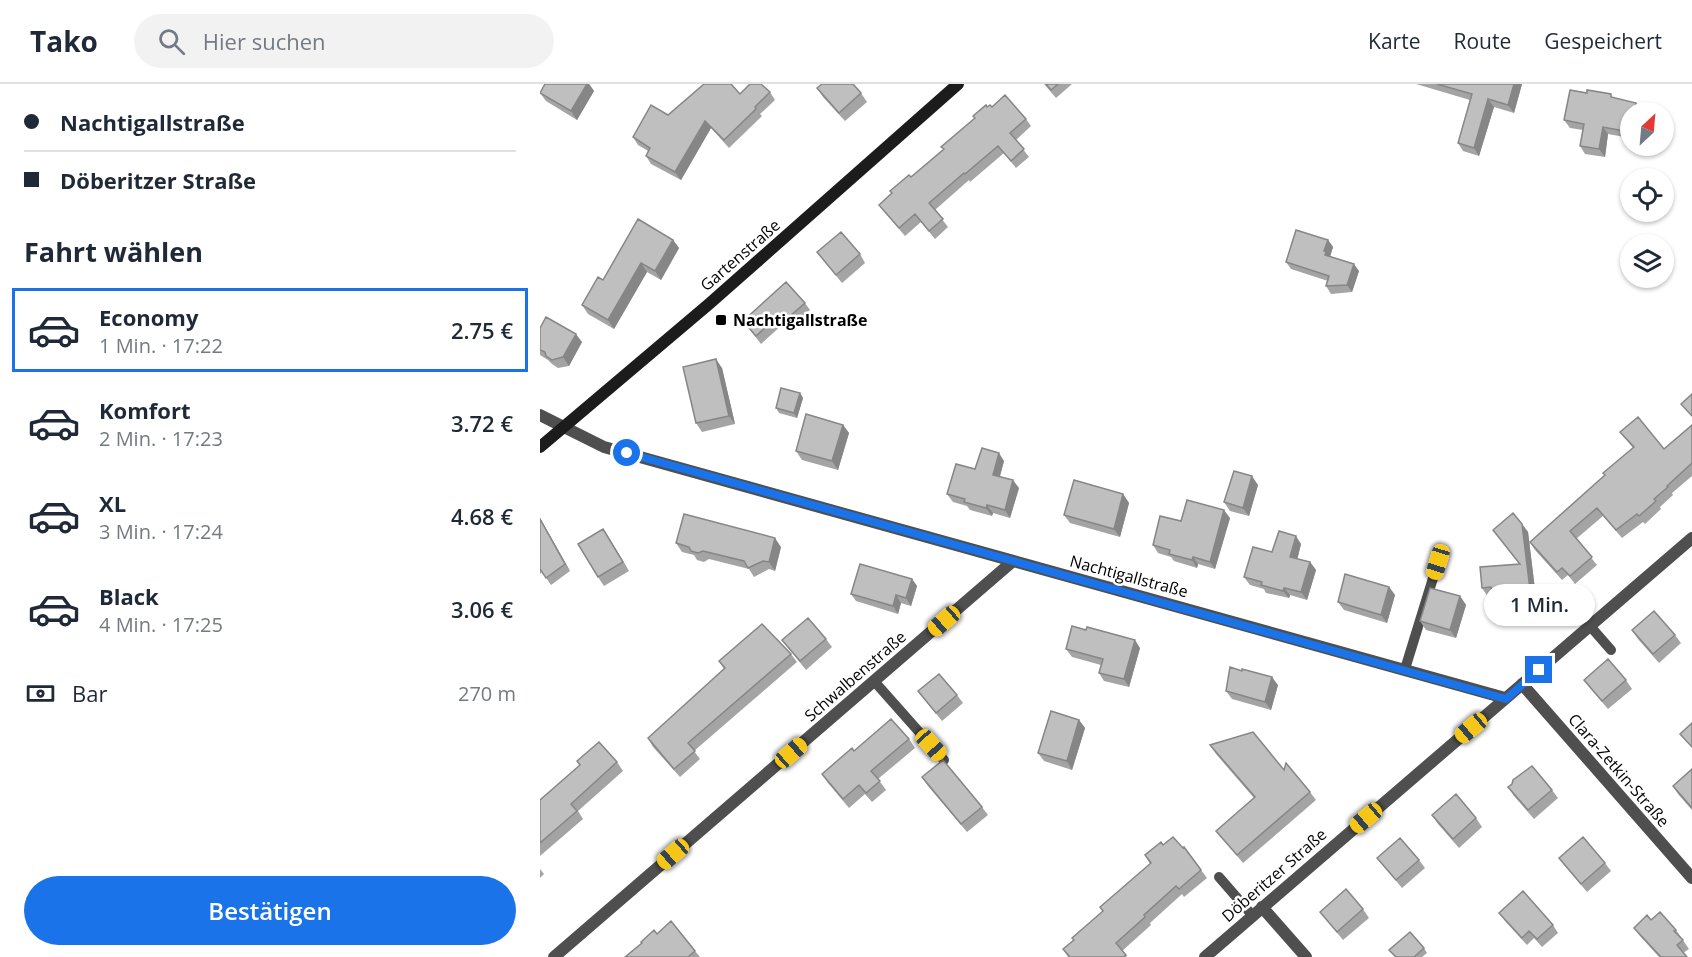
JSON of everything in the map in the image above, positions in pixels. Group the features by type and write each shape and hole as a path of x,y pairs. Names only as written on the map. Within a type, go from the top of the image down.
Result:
{"street":[{"name":"Gartenstraße","path":"540,447 709,304 958,84"},
{"name":"Nachtigallstraße","path":"540,415 604,447 1506,699"},
{"name":"Döberitzer Straße","path":"1204,957 1692,538"},
{"name":"Schwalbenstraße","path":"554,957 1013,561"},
{"name":"Clara-Zetkin-Straße","path":"1522,684 1692,878"},
{"path":"1257,911 1306,957"}],"lane":[{"path":"1405,669 1438,562"},
{"path":"1590,626 1611,650"},
{"path":"874,681 944,760"},
{"path":"1219,878 1257,911"}],"building":[{"path":"545,84 587,84 571,111 540,93"},
{"path":"704,84 731,84 740,94 750,84 761,84 770,92 724,140 705,121 675,172 646,156 650,148 633,137 651,105 668,115"},
{"path":"822,84 853,84 861,93 839,113 817,88"},
{"path":"1046,84 1058,84 1051,90"},
{"path":"1437,84 1514,84 1508,105 1488,99 1474,148 1458,143 1472,94"},
{"path":"1570,90 1611,94 1611,97 1632,102 1620,102 1620,130 1603,127 1599,149 1580,146 1584,124 1564,120"},
{"path":"1005,95 1026,119 1010,133 1024,149 1011,161 998,146 929,203 943,219 929,231 915,214 899,228 879,205 892,193 890,191 909,175 911,177 944,149 941,147 975,118 973,116 986,105 992,107"},
{"path":"638,219 673,240 655,271 641,263 608,320 582,305 598,277 603,280"},
{"path":"1296,230 1328,240 1325,255 1354,264 1347,285 1326,286 1329,276 1286,262"},
{"path":"841,232 860,254 836,275 817,252"},
{"path":"786,282 805,303 782,323 777,317 756,336 743,321"},
{"path":"546,317 576,334 563,357 552,360 540,350 540,328"},
{"path":"716,359 729,416 696,423 683,367"},
{"path":"781,388 800,393 794,413 776,408"},
{"path":"1692,394 1692,416 1681,404"},
{"path":"806,414 843,425 832,461 796,451"},
{"path":"1638,417 1664,449 1692,425 1692,463 1639,516 1637,514 1616,530 1597,508 1570,531 1592,557 1570,576 1562,568 1557,572 1530,542 1634,447 1620,432"},
{"path":"982,448 999,453 993,475 1013,480 1005,510 964,502 965,499 947,494 956,464 975,469"},
{"path":"1234,471 1252,476 1243,508 1224,502"},
{"path":"1074,480 1123,494 1114,529 1064,515"},
{"path":"1187,500 1224,510 1210,562 1169,554 1170,550 1153,545 1160,516 1181,521"},
{"path":"1513,513 1522,524 1531,598 1523,599 1525,614 1495,617 1491,587 1482,588 1480,567 1520,564 1493,530"},
{"path":"684,514 775,538 769,562 763,561 748,568 744,561 703,551 698,553 676,543"},
{"path":"540,519 565,564 546,578 540,569"},
{"path":"603,529 623,562 598,577 578,544"},
{"path":"1279,531 1296,536 1290,557 1310,562 1301,592 1284,588 1283,591 1244,577 1253,547 1272,552"},
{"path":"860,564 912,579 906,598 896,595 893,606 851,594"},
{"path":"1345,574 1389,587 1381,615 1338,602"},
{"path":"1430,588 1460,596 1450,630 1420,621"},
{"path":"1654,611 1675,635 1653,654 1632,630"},
{"path":"808,618 826,639 800,661 782,640"},
{"path":"762,624 791,654 688,743 695,751 674,769 648,738 725,668 719,661"},
{"path":"1072,626 1086,630 1087,627 1135,640 1124,679 1099,673 1103,659 1066,649"},
{"path":"1608,659 1626,680 1602,701 1584,680"},
{"path":"1230,667 1272,677 1265,702 1226,691"},
{"path":"939,674 957,695 936,713 918,691"},
{"path":"1051,711 1079,720 1067,761 1038,753"},
{"path":"891,719 909,739 871,771 880,781 866,793 859,785 843,799 822,774 852,748 854,751"},
{"path":"1692,723 1692,747 1680,734"},
{"path":"1253,732 1284,770 1286,763 1310,792 1237,855 1216,831 1255,797 1210,745"},
{"path":"599,742 617,762 571,804 577,811 540,843 540,800 580,765 577,761"},
{"path":"943,760 982,807 961,824 922,777"},
{"path":"1532,766 1552,790 1528,810 1508,787 1513,780"},
{"path":"1692,769 1692,808 1673,786"},
{"path":"1456,794 1476,818 1453,839 1432,815"},
{"path":"1173,837 1184,847 1201,870 1179,889 1176,886 1116,943 1126,955 1123,957 1070,957 1063,949 1074,940 1072,938 1103,911 1100,907 1151,863 1145,855 1161,842 1163,845"},
{"path":"1583,837 1605,863 1581,884 1559,858"},
{"path":"1400,838 1419,860 1396,880 1377,858"},
{"path":"1346,889 1363,909 1337,932 1320,912"},
{"path":"1523,891 1553,925 1537,939 1529,931 1522,938 1499,913"},
{"path":"1660,912 1683,940 1677,945 1687,957 1661,957 1634,928 1647,915 1651,920"},
{"path":"671,921 695,951 688,957 625,957 654,930 657,934"},
{"path":"1410,932 1424,948 1414,957 1396,957 1389,950"}],"place":[{"name":"Nachtigallstraße","path":"721,320"}],"route":[{"path":"627,453 1506,699 1539,670"}]}
